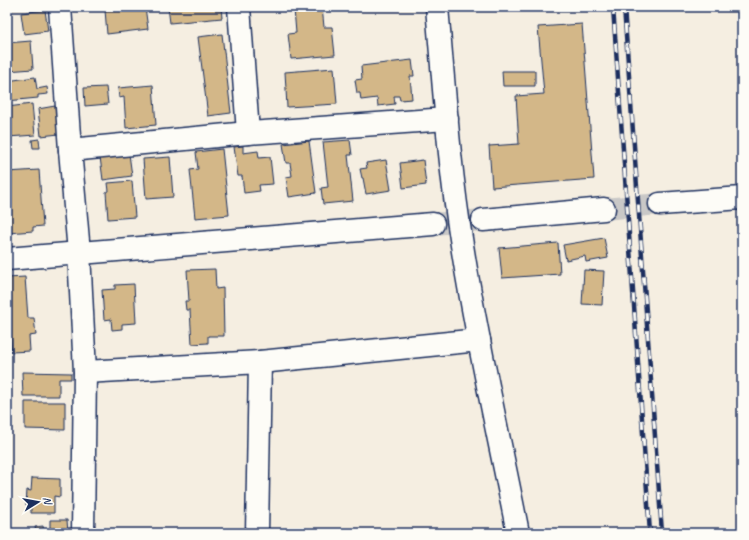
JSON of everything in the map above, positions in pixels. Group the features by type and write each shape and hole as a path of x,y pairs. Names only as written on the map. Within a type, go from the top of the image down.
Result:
{"street":[{"path":"60,7 70,150 80,252 85,372 82,533"},
{"path":"239,7 248,133"},
{"path":"436,7 447,119 462,244 479,340 518,533"},
{"path":"70,150 248,133 447,119"},
{"path":"660,204 742,198"},
{"path":"483,220 604,209"},
{"path":"7,258 433,224"},
{"path":"85,372 260,362 479,340"},
{"path":"257,533 260,362"}],"building":[{"path":"108,7 145,7 148,29 107,34 105,10 109,9"},
{"path":"168,7 221,7 222,18 170,23"},
{"path":"322,7 324,27 332,27 335,55 291,59 288,34 296,33 294,9"},
{"path":"45,10 48,31 24,34 21,13"},
{"path":"582,24 594,179 492,187 489,146 519,144 516,96 544,94 538,27"},
{"path":"222,34 231,113 208,116 198,37"},
{"path":"31,41 33,69 7,71 7,43"},
{"path":"412,60 414,76 410,76 412,99 400,100 399,96 394,96 395,104 378,106 377,98 361,100 360,93 357,93 355,80 362,79 361,66"},
{"path":"334,68 337,104 287,107 285,72"},
{"path":"502,71 535,71 535,86 503,86"},
{"path":"35,77 37,89 47,87 48,94 38,95 38,98 7,101 7,81"},
{"path":"153,85 156,125 126,128 124,97 119,98 118,88"},
{"path":"106,87 108,104 85,106 84,88"},
{"path":"32,104 35,135 8,137 7,107"},
{"path":"55,106 59,134 41,136 38,109"},
{"path":"39,139 40,148 33,148 32,140"},
{"path":"350,140 352,155 348,155 353,201 323,204 321,188 328,187 323,142"},
{"path":"309,141 316,193 289,197 286,177 292,176 290,163 286,163 283,144"},
{"path":"243,146 243,153 258,151 259,158 270,157 273,184 259,185 260,191 244,193 242,176 238,176 234,147"},
{"path":"222,149 229,215 195,218 190,170 198,169 196,152"},
{"path":"129,154 132,176 103,180 100,157"},
{"path":"170,157 173,197 146,199 143,159"},
{"path":"386,160 391,190 366,194 360,169 367,168 366,163"},
{"path":"423,160 426,185 403,188 400,163"},
{"path":"39,170 43,226 33,227 33,231 8,233 7,172"},
{"path":"132,181 135,217 108,219 106,192 109,191 108,183"},
{"path":"604,238 608,258 586,262 585,256 566,260 563,245"},
{"path":"558,243 560,274 502,278 499,248"},
{"path":"215,269 216,289 223,288 224,336 208,336 208,343 192,344 190,310 186,310 185,301 189,301 187,270"},
{"path":"584,270 604,271 602,305 582,304"},
{"path":"25,277 28,318 34,318 36,335 29,336 30,351 12,352 7,301 7,278"},
{"path":"134,284 136,323 122,324 122,329 112,330 111,319 104,320 102,290 115,289 115,285"},
{"path":"22,372 71,373 71,379 59,379 59,396 23,396"},
{"path":"25,402 65,402 65,430 25,429"},
{"path":"32,478 60,479 60,497 54,496 54,513 31,513 31,505 26,505 27,490 31,491"},
{"path":"50,520 67,520 68,533 50,533"},
{"path":"43,526 44,533 36,533 35,527"}],"tunnel":[{"path":"604,209 660,204"},
{"path":"433,224 483,220"}],"railway":[{"path":"613,7 650,533"},
{"path":"624,7 662,533"}]}
